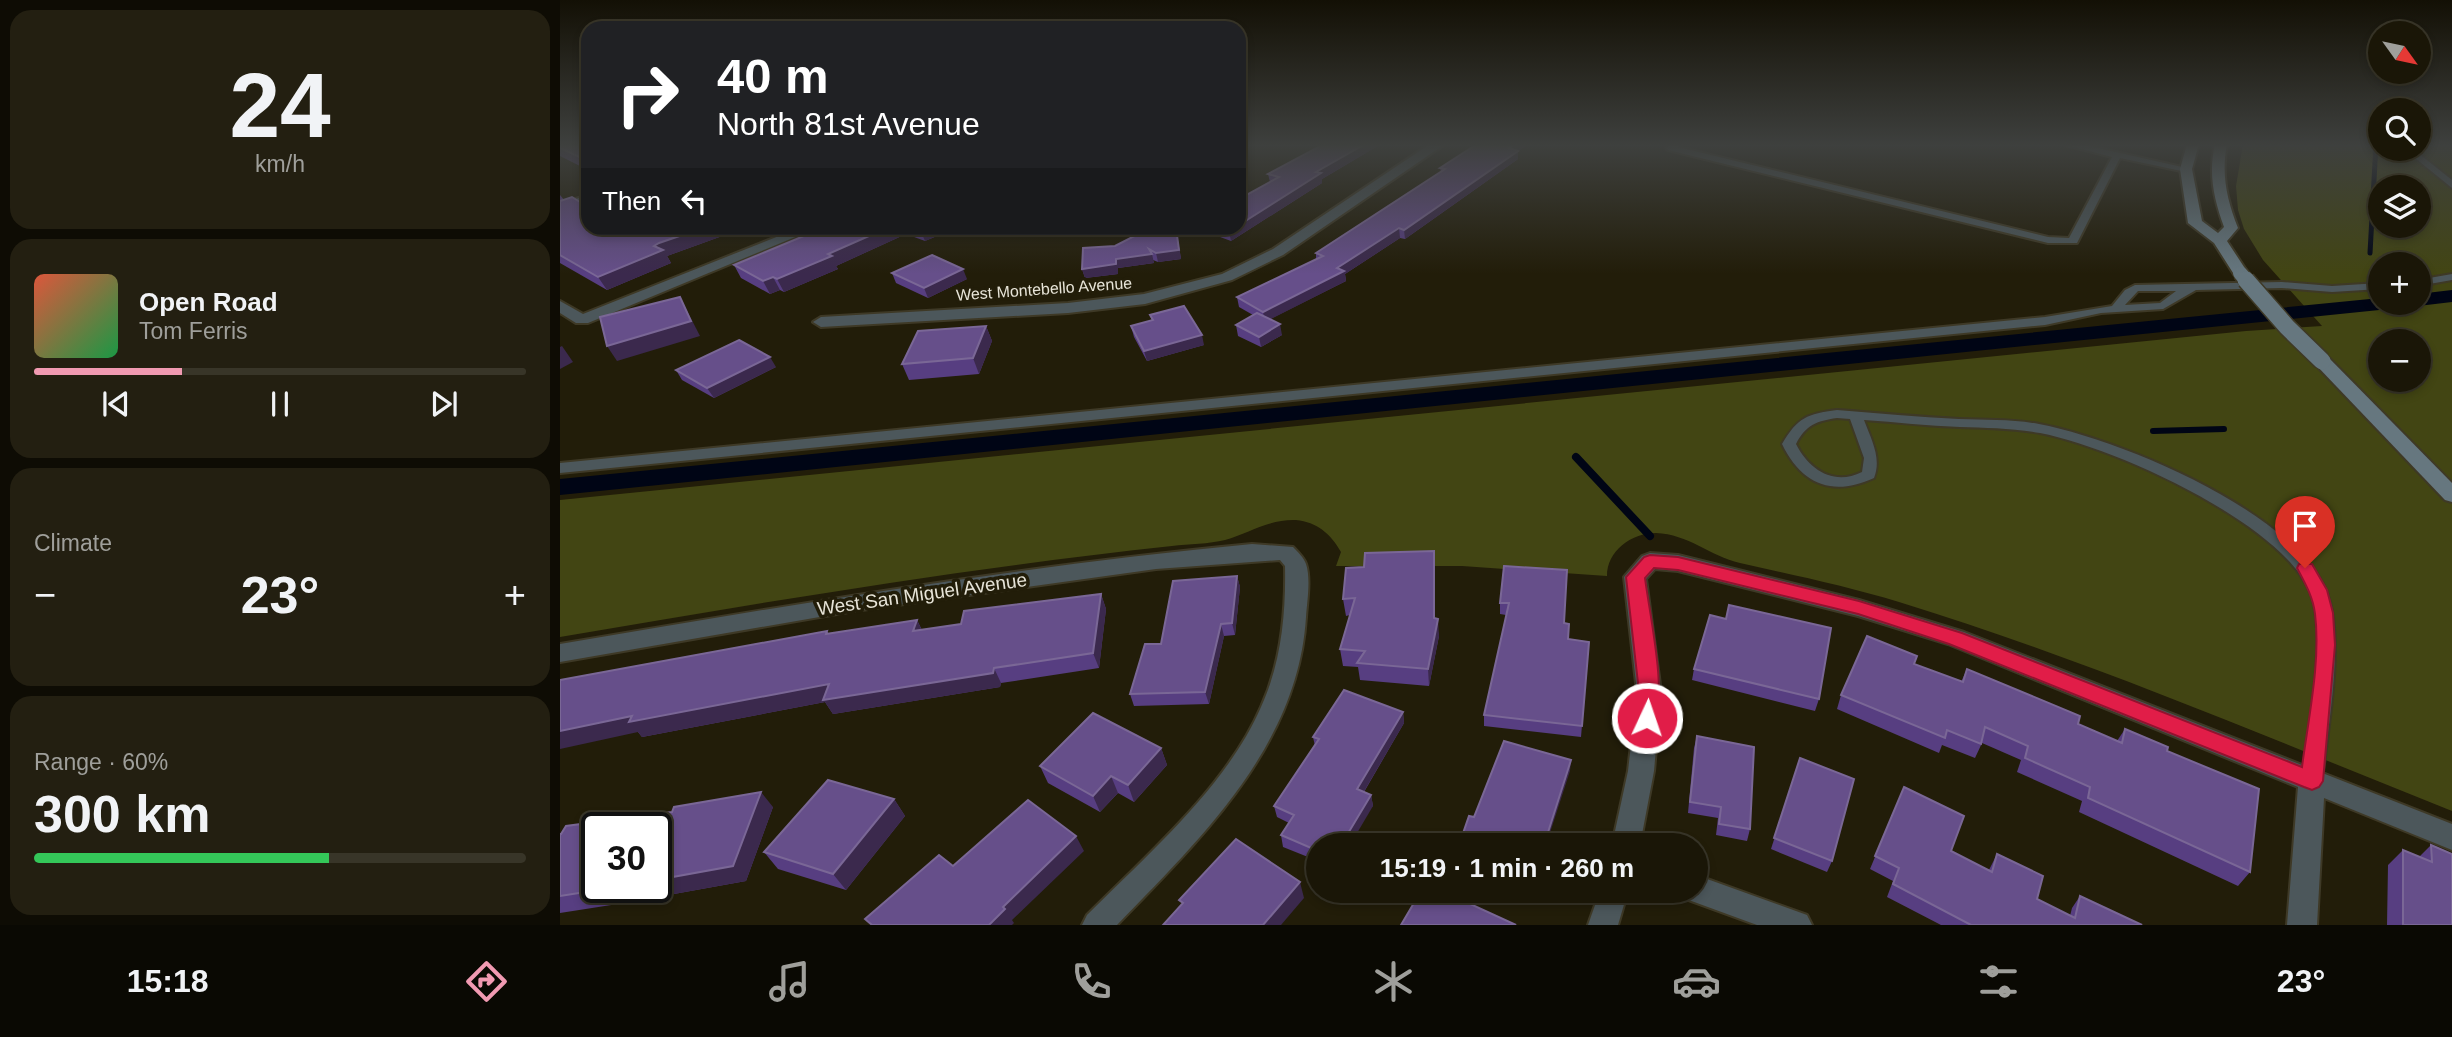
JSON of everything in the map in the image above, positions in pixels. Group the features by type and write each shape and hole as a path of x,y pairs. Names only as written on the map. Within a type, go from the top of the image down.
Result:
{"main road":[{"path":"2189,187 2195,223 2219,240 2240,274 2452,495"},
{"path":"2218,187 2231,228 2219,240"}],"street":[{"name":"West Montebello Avenue","path":"821,321 1068,308 1145,299 1227,277 1278,252 1375,187"},
{"path":"560,209 581,202"},
{"path":"560,306 582,320 793,235"},
{"name":"West San Miguel Avenue","path":"560,653 882,599 1156,561 1252,552 1286,552 1296,565 1292,642 1285,678 1267,720 1205,813 1097,925"},
{"path":"1628,833 1641,771 1649,692 1635,577 1650,561 1678,563 1859,608 1956,638 2452,837"},
{"path":"2302,925 2312,781"},
{"path":"1708,893 1797,925"},
{"path":"1603,925 1610,903"}],"lane":[{"path":"1831,187 2048,240 2073,241 2101,187"},
{"path":"2431,281 2452,277"},
{"path":"2115,309 2123,302 2126,294 2136,288 2282,285 2332,289 2368,287"},
{"path":"560,468 2045,321 2115,309 2164,306 2180,293 2194,287"},
{"path":"1856,415 1871,458 1870,475 1850,484 1827,481 1796,462 1789,444 1799,425 1811,418 1837,414 1856,415 2039,428 2091,441 2137,458 2256,524 2282,544 2305,568 2318,590 2324,613 2325,645 2312,781"}],"green space":[{"path":"2236,187 2368,187 2368,238 2431,238 2431,187 2452,187 2452,811 2039,649 1879,596 1729,560 1668,534 1638,536 1622,545 1611,559 1607,576 1462,566 1336,566 1341,552 1328,534 1310,523 1286,520 1219,541 942,575 560,637 560,500 2246,331 2322,326 2263,260 2244,229 2238,210"}],"building":[{"path":"1261,187 1299,187 1246,221 1246,195"},
{"path":"1417,187 1466,187 1404,230 1399,228 1337,268 1344,271 1263,312 1237,297 1323,256 1316,253"},
{"path":"572,197 581,202 581,235 682,235 654,246 663,250 598,277 560,255 560,201"},
{"path":"806,235 871,235 828,254 832,256 777,279 773,277 763,281 734,265"},
{"path":"1136,235 1177,235 1179,250 1156,253 1149,249 1152,254 1116,259 1116,264 1082,269 1083,248 1115,246"},
{"path":"932,255 963,269 924,288 892,273"},
{"path":"680,297 691,321 607,346 600,317"},
{"path":"1184,306 1202,335 1144,351 1131,326 1153,320 1150,315"},
{"path":"1257,313 1280,324 1259,337 1236,325"},
{"path":"986,326 973,358 902,364 918,331"},
{"path":"739,340 770,357 707,388 676,370"},
{"path":"1434,551 1434,618 1438,619 1428,669 1357,663 1365,651 1340,649 1355,598 1343,599 1346,568 1364,567 1365,553"},
{"path":"1504,566 1567,570 1564,623 1569,624 1568,639 1589,642 1582,726 1484,715 1509,603 1500,603"},
{"path":"1237,576 1232,623 1221,624 1205,692 1130,694 1145,644 1161,644 1173,581"},
{"path":"1101,594 1093,653 994,668 993,673 823,700 829,684 629,722 632,716 560,731 560,680 827,631 826,634 917,620 913,631 961,624 964,611"},
{"path":"1729,605 1831,628 1819,699 1694,669 1710,615 1726,619"},
{"path":"1867,636 1917,656 1914,664 1963,682 1967,669 2080,716 2078,724 2122,743 2125,729 2168,747 2167,751 2259,789 2250,872 2088,798 2090,787 2025,758 2028,746 1985,727 1981,744 1947,730 1945,738 1841,695"},
{"path":"1344,690 1403,712 1357,789 1371,795 1348,833 1306,833 1306,846 1281,835 1294,815 1274,806 1319,739 1313,737"},
{"path":"1093,713 1161,748 1128,785 1111,776 1093,796 1040,766"},
{"path":"1697,736 1754,747 1750,829 1719,824 1721,807 1690,802"},
{"path":"1504,741 1571,760 1548,833 1463,833 1469,816 1474,817"},
{"path":"1800,758 1854,779 1832,861 1774,838"},
{"path":"828,780 894,799 833,874 764,852"},
{"path":"1904,787 1964,816 1951,851 1992,872 1997,854 2043,876 2037,899 2075,918 2080,896 2142,925 1971,925 1893,884 1899,868 1875,856"},
{"path":"761,792 733,866 672,877 674,807"},
{"path":"1028,800 1076,836 1003,907 1005,909 989,925 872,925 865,919 939,855 953,866"},
{"path":"581,824 581,893 560,896 560,834 566,826"},
{"path":"1236,839 1300,882 1263,925 1163,925 1183,903 1179,900"},
{"path":"2431,845 2452,854 2452,925 2403,925 2403,850 2432,862"},
{"path":"1414,903 1468,903 1516,925 1401,925"}],"waterway":[{"path":"2370,252 2374,187"},
{"path":"2431,298 2452,296"},
{"path":"560,487 2368,305"},
{"path":"2153,431 2224,429"},
{"path":"1576,457 1650,536"}],"route":[{"path":"1647,718 1649,692 1635,577 1650,561 1678,563 1859,608 1956,638 2312,781 2325,645 2324,613 2318,590 2305,568"}]}
